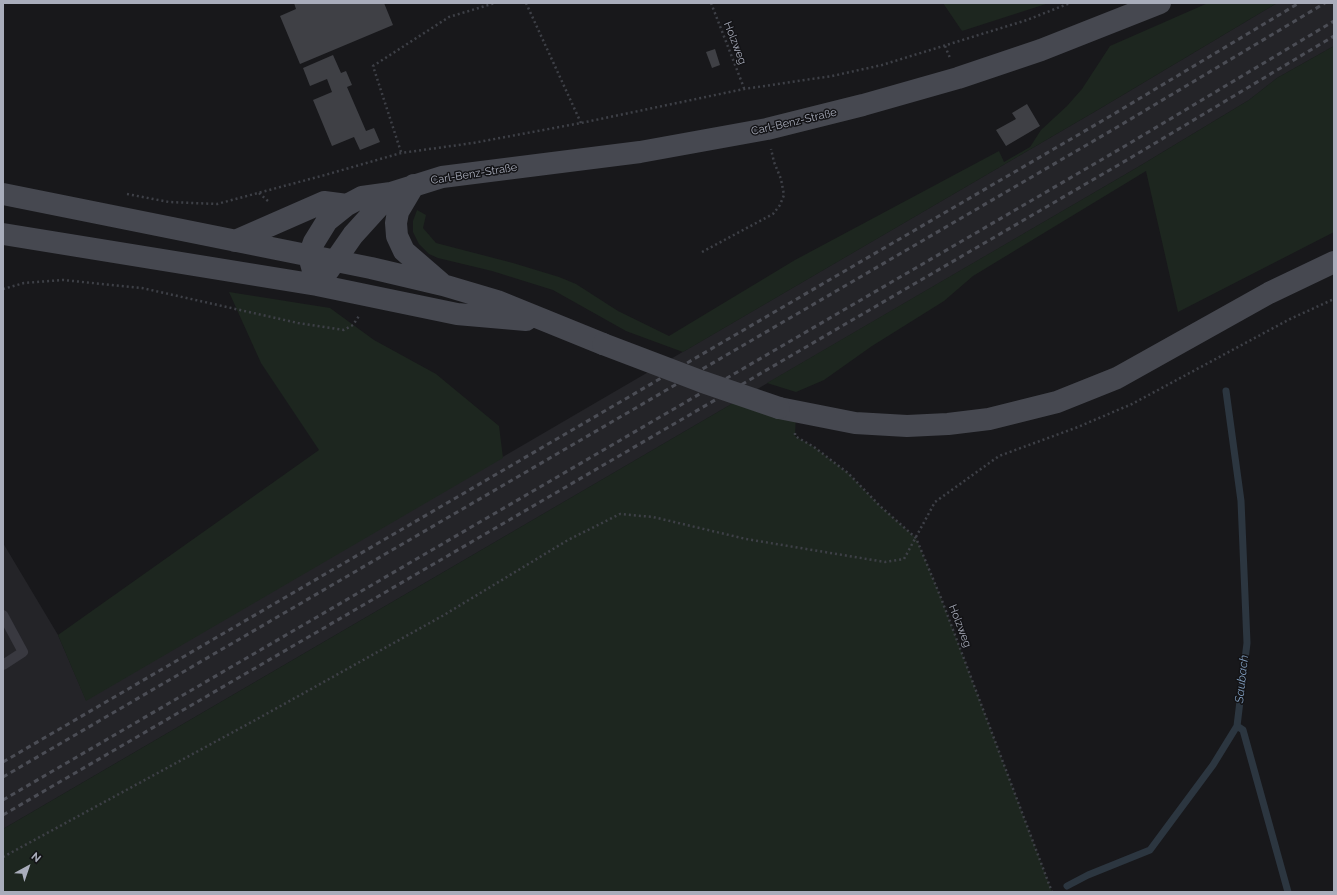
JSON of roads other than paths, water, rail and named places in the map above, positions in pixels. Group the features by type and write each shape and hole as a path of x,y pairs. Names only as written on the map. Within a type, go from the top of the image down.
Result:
{"main road":[{"name":"Carl-Benz-Straße","path":"309,256 321,229 327,221 347,205 362,197 391,193 442,178 640,152 767,129 863,105 958,78 1041,50 1160,3"},
{"path":"414,185 398,212 396,223 397,236 404,251 443,285"},
{"name":"Carl-Benz-Straße","path":"317,285 336,261 353,235 391,193"},
{"path":"3,194 336,261 443,285 497,301 544,321 703,382 788,410 855,423 907,426 948,424 989,419 1057,402 1117,378 1269,293 1334,262"},
{"path":"235,241 324,202 347,205"},
{"path":"3,234 317,285 458,314 544,321"},
{"path":"309,256 317,285"}],"lane":[{"path":"3,615 23,652 3,665"}],"waterway":[{"name":"Saubach","path":"1067,886 1088,875 1150,850 1213,765 1237,726 1247,643 1241,501 1226,391"},
{"path":"1237,726 1243,730 1288,892"}],"railway":[{"path":"3,762 1107,118 1299,3"},
{"path":"3,777 1114,129 1325,3"},
{"path":"3,800 1125,146 1334,21"},
{"path":"3,815 1132,157 1334,36"}]}
